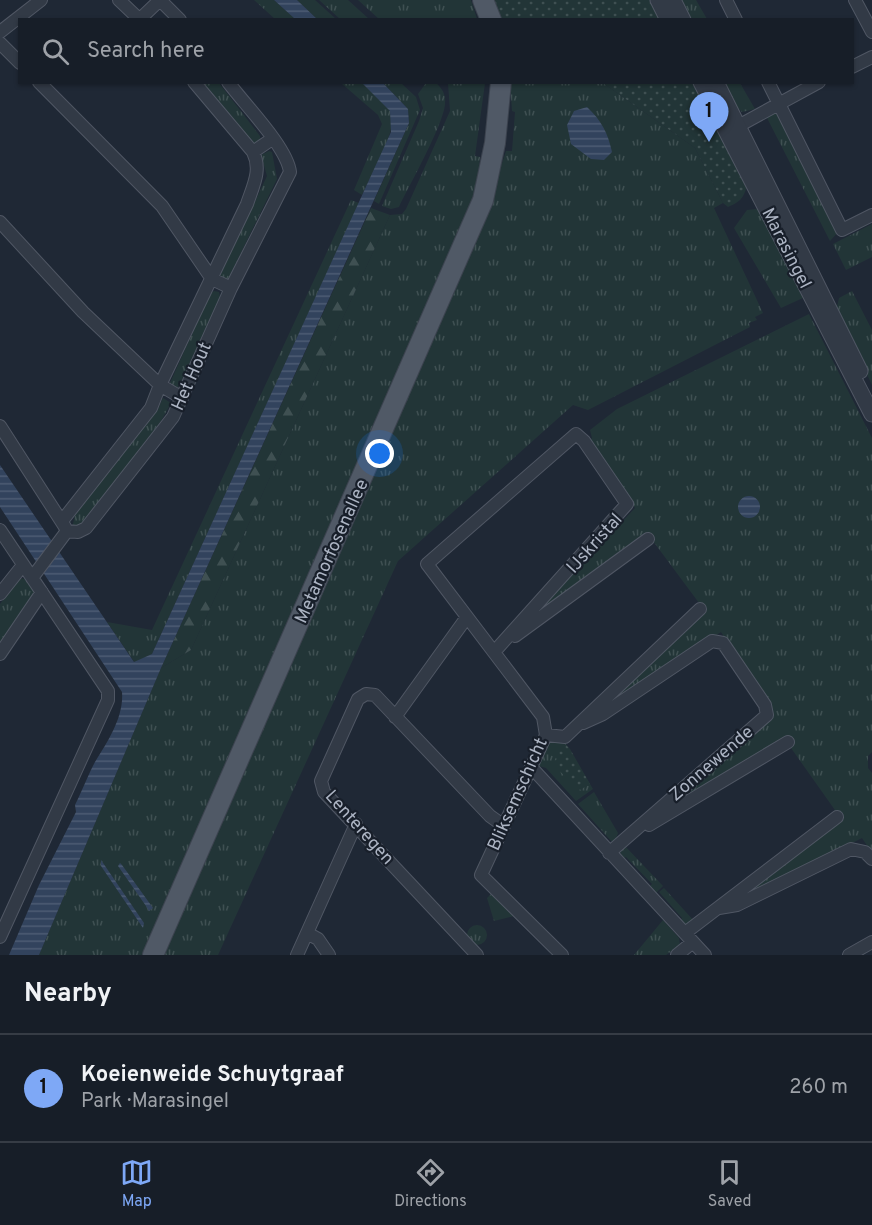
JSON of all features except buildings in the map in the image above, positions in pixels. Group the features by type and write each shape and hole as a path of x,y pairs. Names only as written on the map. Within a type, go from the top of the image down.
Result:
{"main road":[{"path":"475,0 480,18"},
{"path":"483,0 489,18"},
{"name":"Metamorfosenallee","path":"491,84 495,143"},
{"name":"Metamorfosenallee","path":"153,955 483,200 495,143 501,84"}],"street":[{"path":"0,32 41,0"},
{"path":"119,0 139,18"},
{"path":"141,18 160,0 178,18"},
{"path":"658,0 667,18"},
{"path":"673,0 682,18"},
{"path":"726,0 735,18"},
{"path":"855,0 872,32"},
{"path":"0,43 18,61"},
{"path":"854,66 872,57"},
{"path":"41,84 162,206 212,279 231,288"},
{"path":"196,84 253,153 272,139"},
{"name":"Het Hout","path":"65,526 78,532 86,528 172,417 231,288 290,172 288,161 230,84"},
{"name":"Marasingel","path":"702,84 733,129 872,398"},
{"name":"Marasingel","path":"717,84 733,129 872,414"},
{"path":"769,84 842,230 872,215"},
{"path":"733,129 815,84"},
{"name":"Het Hout","path":"35,574 57,544 65,526 151,408 256,179 259,163 253,153"},
{"path":"0,222 60,288 160,385 182,398"},
{"path":"0,426 65,526"},
{"name":"IJskristal","path":"427,564 576,435 584,441 627,504 495,651"},
{"path":"0,530 23,565 35,574 42,592 105,684 108,700 0,937"},
{"name":"IJskristal","path":"495,651 648,539"},
{"name":"Bliksemschicht","path":"427,564 543,717 546,735 481,875 562,955"},
{"path":"0,594 23,565"},
{"path":"0,654 42,592"},
{"name":"Zonnewende","path":"546,735 566,738 700,609"},
{"path":"395,717 468,617"},
{"name":"Zonnewende","path":"583,723 603,714 712,641 717,640 723,643 765,705 767,714 609,853"},
{"name":"Lenteregen","path":"477,955 324,792 321,782 358,699 366,694 375,696 490,816 504,826"},
{"name":"Zonnewende","path":"630,834 788,742"},
{"path":"531,767 705,955"},
{"path":"677,955 689,938 717,908 837,817"},
{"path":"297,955 356,824"},
{"path":"717,908 737,905 851,849 866,852 872,859"},
{"path":"307,933 318,939 329,955"},
{"path":"849,955 872,942"}],"green space":[{"path":"254,0 274,0 294,18 274,18"},
{"path":"297,0 315,0 335,18 316,18"},
{"path":"319,0 348,0 368,18 339,18"},
{"path":"358,0 471,0 477,18 378,18"},
{"path":"487,0 656,0 665,18 493,18"},
{"path":"678,0 696,0 706,18 687,18"},
{"path":"204,84 220,84 260,136 260,142 254,144 241,133 243,130"},
{"path":"342,84 363,84 382,100 391,113 391,131 362,195 354,190 382,124 378,115"},
{"path":"384,84 402,84 416,97 420,110 379,204 374,201 409,123 408,109"},
{"path":"425,84 437,84 444,94 443,112 433,139 399,207 391,209 382,206 419,121 423,108 418,94"},
{"path":"448,84 485,84 475,156 480,157 477,193 145,955 39,955 161,668 191,650 390,215 402,214 406,209 450,111"},
{"path":"510,84 604,84 695,148 723,203 714,208 763,313 755,317 757,320 749,323 750,327 588,410 573,405 398,561 218,955 161,955 489,203 506,151 512,151 515,112 512,111"},
{"path":"604,84 700,84 748,180 740,200 728,207 723,203 695,148"},
{"path":"721,84 741,84 755,109 742,112 728,98"},
{"path":"773,113 780,115 839,231 830,241 766,116"},
{"path":"272,152 277,179 228,279 220,276 267,176 261,155"},
{"path":"351,200 359,203 152,654 135,663 107,622 152,630"},
{"path":"371,208 390,215 191,650 161,668"},
{"path":"757,209 765,214 805,297 781,308 734,228 747,210"},
{"path":"872,224 872,257 846,270 833,244"},
{"path":"214,291 219,292 220,297 179,386 174,390 170,383 210,294"},
{"path":"852,291 872,330 872,385 836,311 839,298"},
{"path":"809,314 872,438 872,752 868,756 868,768 872,773 872,853 862,838 741,899 739,898 842,820 791,748 793,746 788,737 663,811 773,715 773,710 721,632 602,709 705,611 647,533 538,615 536,613 635,508 589,441 592,438 590,430 617,409"},
{"path":"163,398 171,403 161,421 83,523 72,528 76,511 157,411"},
{"path":"20,578 29,580 36,594 0,644 0,604"},
{"path":"552,740 564,741 593,789 576,801 546,768 539,766 538,762"},
{"path":"562,741 570,749 590,784 580,790 553,765"},
{"path":"594,792 618,833 615,841 612,842 578,804"},
{"path":"624,845 663,886 654,895 648,888 652,884 626,857 622,859 620,852"},
{"path":"664,888 695,922 687,925 680,921 682,918 659,892"},
{"path":"492,893 514,916 494,921 487,898"},
{"path":"663,920 679,938 680,945 666,955 634,955"},
{"path":"477,925 484,928 487,935 484,942 477,945 470,942 467,935 470,928"}],"water":[{"path":"274,0 297,0 316,18 294,18"},
{"path":"363,84 384,84 408,109 409,123 161,668 39,955 9,955 39,885 76,812 75,805 90,772 118,720 122,692 0,507 0,465 134,662 152,654 391,132 390,111"},
{"path":"587,107 600,122 608,139 612,152 604,160 591,159 571,144 567,125 574,111"},
{"path":"749,496 757,499 760,507 757,515 749,518 741,515 738,507 741,499"},
{"path":"101,860 144,923 143,928 101,866"},
{"path":"120,863 153,908 149,911 118,866"}],"place":[{"name":"Koeienweide Schuytgraaf","path":"709,142"}]}
